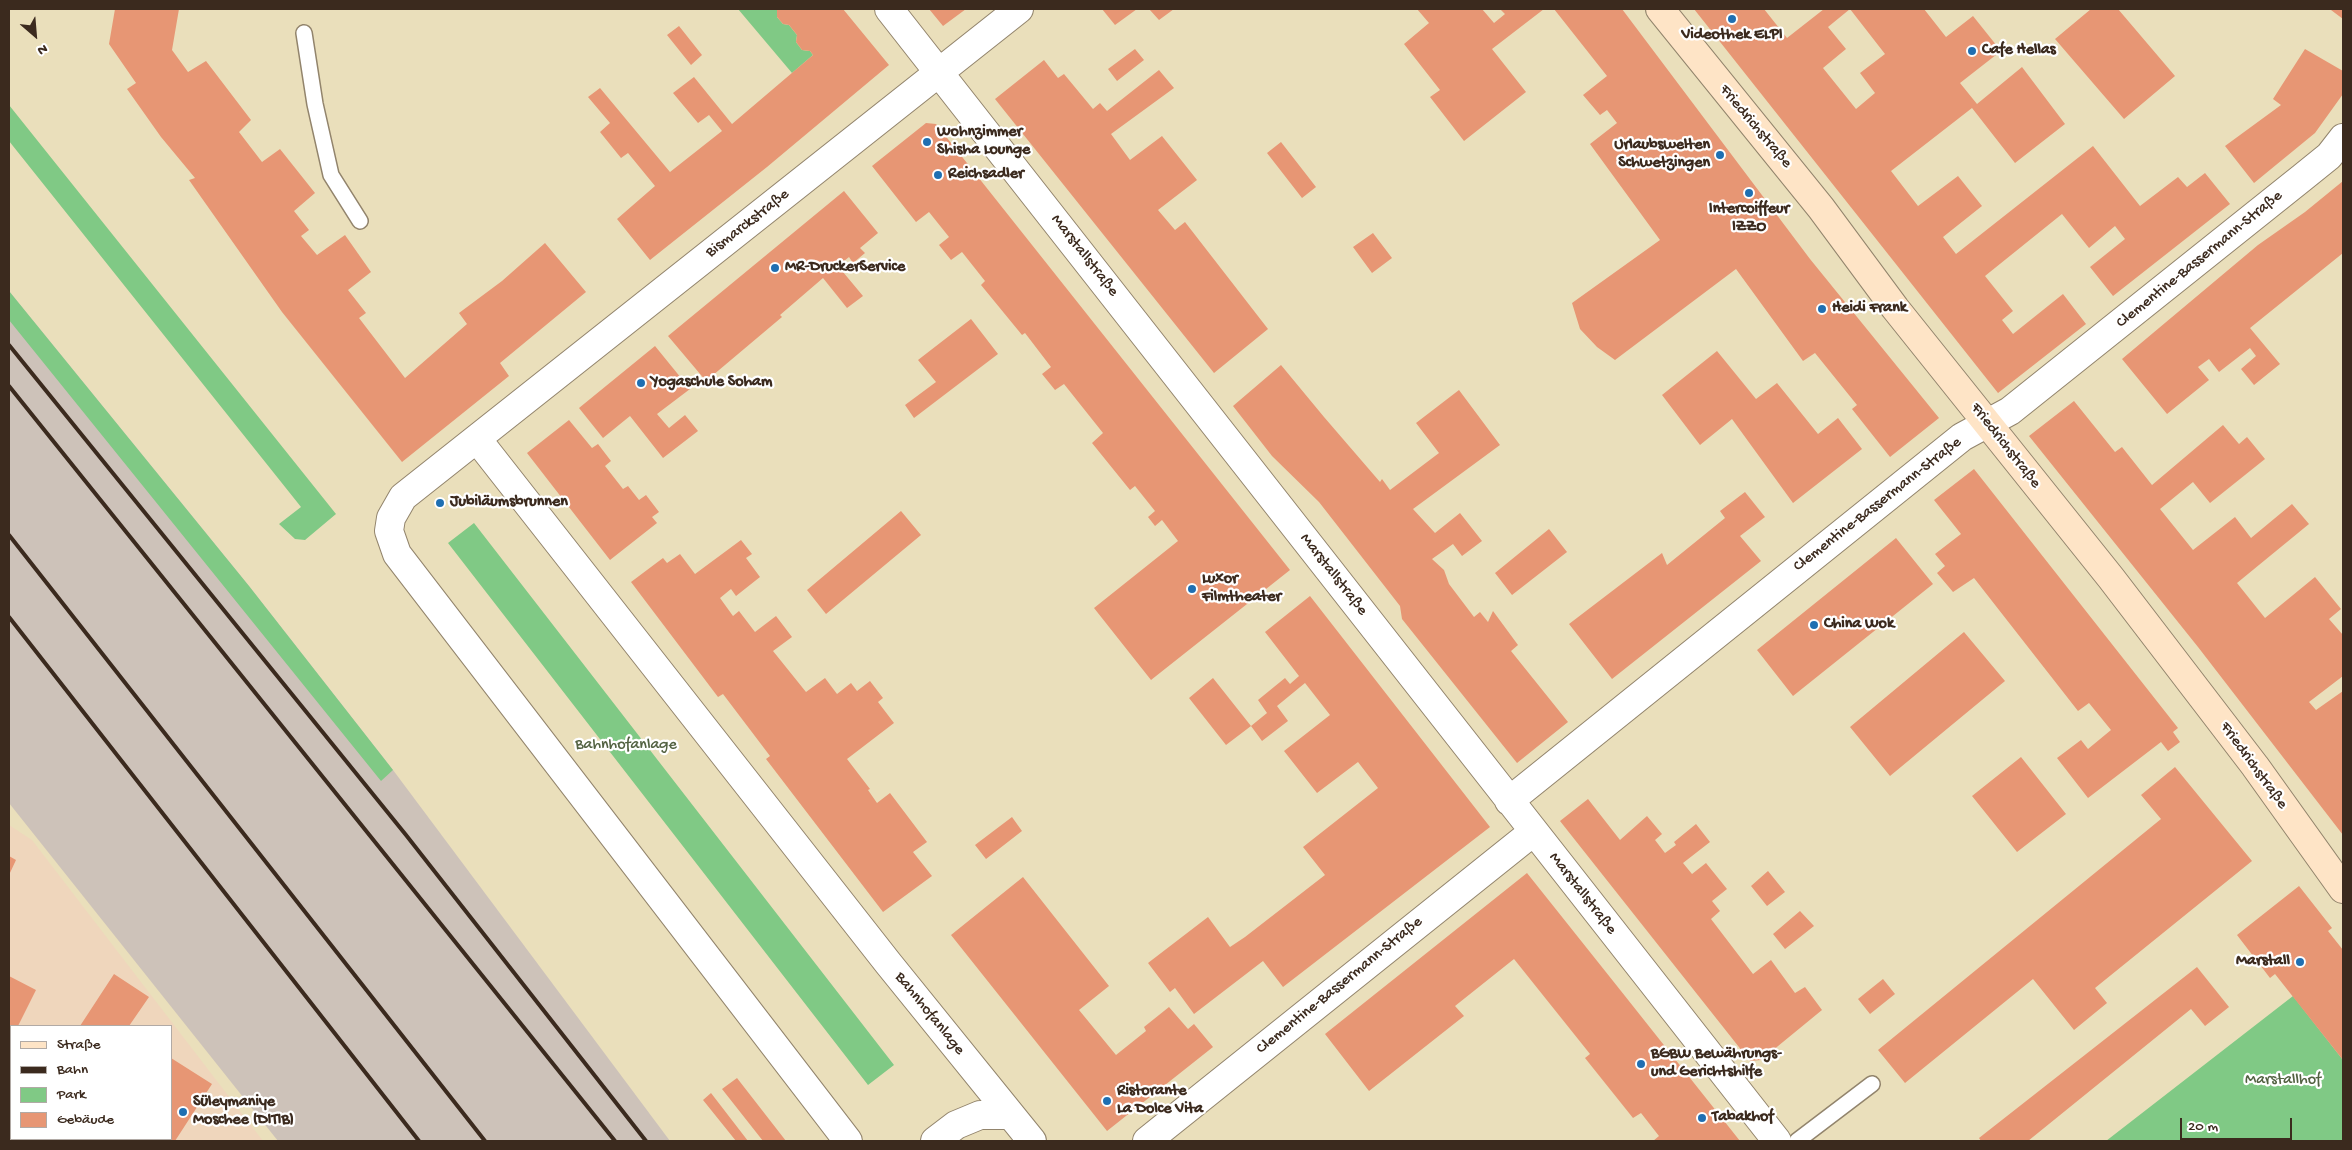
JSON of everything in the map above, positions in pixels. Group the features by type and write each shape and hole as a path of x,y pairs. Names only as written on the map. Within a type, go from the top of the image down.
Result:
{"street":[{"name":"Marstallstraße","path":"889,9 1532,832 1777,1141"},
{"name":"Bismarckstraße","path":"477,439 1019,9"},
{"name":"Friedrichstraße","path":"1660,9 1821,208 1895,308 2184,672 2343,888"},
{"name":"Clementine-Bassermann-Straße","path":"1509,801 1962,437 2010,411 2329,156 2343,138"},
{"name":"Bahnhofanlage","path":"477,439 1009,1115 1032,1141"},
{"path":"477,439 403,496 391,518 389,531 397,554 848,1141"},
{"name":"Clementine-Bassermann-Straße","path":"1147,1141 1532,832"},
{"path":"935,1141 956,1125 980,1115 1009,1115"}],"lane":[{"path":"304,33 315,104 331,175 360,220"},
{"path":"1797,1141 1872,1084"}],"shaded area":[{"path":"9,291 249,586 393,770 670,1141 278,1141 9,803"},
{"path":"9,825 32,840 263,1141 9,1141"}],"green space":[{"path":"738,9 777,9 777,17 783,24 789,25 797,35 796,42 802,50 810,51 813,55 792,73"},
{"path":"9,105 336,514 305,540 295,539 279,524 301,507 9,141"},
{"path":"9,291 249,586 393,770 381,781 9,320"},
{"name":"Bahnhofanlage","path":"474,523 894,1065 868,1085 448,543"},
{"name":"Marstallhof","path":"2293,996 2343,1060 2343,1141 2106,1141"}],"building":[{"path":"115,9 179,9 172,50 188,72 206,61 251,120 239,132 262,162 280,149 315,193 294,211 309,230 301,236 317,255 345,235 371,272 348,290 366,313 359,318 405,378 467,324 459,313 502,281 545,243 586,292 500,363 509,376 402,462 282,312 189,180 195,178 161,137 127,89 136,83 109,44"},
{"path":"777,9 843,9 889,65 767,167 650,260 617,219 655,186 628,153 621,158 600,132 610,123 588,97 600,88 670,172 722,131 709,115 698,123 673,93 694,77 732,124 813,55 810,51 802,50 796,42 797,35 789,25 783,24 777,17"},
{"path":"929,9 966,9 943,26"},
{"path":"1102,9 1137,9 1115,25"},
{"path":"1149,9 1174,9 1159,20"},
{"path":"1417,9 1482,9 1494,23 1505,14 1500,9 1544,9 1492,49 1526,92 1464,141 1430,97 1440,90 1404,44 1429,23"},
{"path":"1554,9 1622,9 1810,259 1939,418 1890,457 1852,409 1857,405 1815,353 1803,361 1736,269 1615,360 1597,347 1580,329 1572,303 1660,240 1590,144 1617,123 1607,110 1600,115 1583,95 1607,76"},
{"path":"1694,9 1764,9 1787,38 1824,9 1850,9 1924,9 1946,37 1973,16 2001,51 1960,83 1977,104 2022,67 2065,124 2015,163 1972,108 1891,171 1918,206 1958,176 1982,206 1943,237 1956,254 2093,146 2140,206 2178,177 2187,187 2205,173 2230,204 2113,296 2090,267 2125,239 2115,226 2089,248 2062,214 1985,276 2013,311 2002,320 2013,334 2063,294 2086,324 1998,393","holes":["1850,9 1885,54 1860,73 1875,93 1856,109 1823,68 1846,49 1828,27"]},
{"path":"2091,9 2118,9 2175,76 2124,119 2055,39"},
{"path":"2343,9 2343,19 2331,10"},
{"path":"679,26 702,55 691,65 667,35"},
{"path":"1135,49 1144,60 1117,81 1108,69"},
{"path":"2305,49 2343,71 2343,94 2315,133 2254,183 2225,146 2281,105 2273,99"},
{"path":"1044,60 1058,78 1064,74 1093,109 1100,103 1107,111 1159,70 1174,88 1111,134 1130,160 1162,136 1197,180 1158,210 1175,230 1185,222 1268,329 1214,373 995,99"},
{"path":"926,123 936,124 1290,570 1151,680 1094,608 1178,541 1162,520 1155,526 1148,517 1155,511 1135,486 1130,490 1092,443 1103,433 1064,384 1055,390 1042,374 1051,367 1025,333 1022,335 981,285 985,281 962,252 951,260 939,245 949,237 929,212 916,222 872,166"},
{"path":"1281,142 1316,187 1302,198 1267,153"},
{"path":"2343,181 2343,253 2250,328 2280,364 2254,385 2241,369 2256,356 2250,348 2219,372 2209,359 2198,367 2209,380 2167,414 2122,359 2258,245 2305,212"},
{"path":"844,191 878,233 860,248 865,253 853,263 849,257 838,266 863,296 847,308 823,278 780,315 782,317 706,381 668,336"},
{"path":"1373,233 1392,258 1372,273 1353,247"},
{"path":"971,319 998,354 914,418 905,405 936,382 918,360"},
{"path":"655,346 690,389 657,414 669,428 685,415 698,431 663,458 630,416 603,438 579,408"},
{"path":"1717,351 1756,399 1777,383 1818,434 1838,418 1862,449 1793,503 1732,419 1700,445 1662,395"},
{"path":"1281,365 1380,482 1382,479 1390,490 1439,453 1416,423 1459,390 1500,445 1413,509 1435,533 1460,513 1482,541 1462,556 1453,544 1432,559 1444,570 1449,584 1474,617 1480,612 1488,622 1493,611 1518,645 1511,651 1568,722 1517,763 1402,619 1400,606 1319,502 1272,456 1233,406"},
{"path":"2074,401 2115,452 2122,447 2152,485 2223,425 2239,444 2247,437 2265,459 2210,503 2193,482 2160,509 2193,550 2235,517 2251,538 2292,504 2309,524 2237,583 2265,618 2315,577 2341,609 2329,619 2343,635 2343,676 2309,702 2316,710 2343,691 2343,835 2198,647 2029,436"},
{"path":"569,420 592,448 598,444 611,461 605,466 623,489 628,486 639,500 646,495 659,512 652,517 657,523 610,560 527,453"},
{"path":"1974,469 2178,728 2173,732 2180,742 2168,751 2161,742 2088,798 2057,758 2081,740 2088,749 2111,730 2089,703 2078,711 1974,578 1953,592 1937,573 1945,566 1935,554 1961,534 1934,500"},
{"path":"1745,492 1765,517 1740,536 1761,561 1612,679 1569,624 1662,553 1667,565 1725,518 1720,511"},
{"path":"901,511 921,535 826,614 807,590"},
{"path":"1549,529 1567,552 1512,595 1495,573"},
{"path":"1896,538 1933,584 1793,696 1757,650"},
{"path":"741,540 752,554 746,558 760,577 736,596 731,589 720,598 733,616 739,611 755,632 776,616 792,637 773,651 806,692 825,678 837,694 851,683 857,691 870,681 883,698 878,702 894,723 847,759 870,789 868,790 877,803 890,793 927,842 913,852 932,876 883,912 766,759 770,756 723,694 718,697 631,582 663,558 667,563 680,554 695,574"},
{"path":"1310,596 1490,827 1283,987 1263,961 1194,1014 1175,988 1170,992 1148,963 1208,917 1230,947 1245,937 1325,875 1303,847 1378,788 1358,762 1317,793 1284,751 1330,715 1305,683 1277,706 1288,721 1262,741 1251,726 1267,713 1258,700 1285,678 1290,684 1299,676 1265,632"},
{"path":"1964,632 2005,681 1890,776 1850,727"},
{"path":"1213,678 1251,726 1226,745 1189,698"},
{"path":"2021,757 2066,814 2017,852 1972,796"},
{"path":"2175,767 2252,861 2095,988 2107,1003 2074,1030 2033,979 1905,1083 1878,1050 2161,819 2141,795"},
{"path":"1588,799 1620,840 1647,816 1662,834 1655,840 1665,853 1676,845 1674,842 1696,824 1710,842 1683,863 1692,874 1706,863 1727,889 1712,901 1720,911 1711,919 1753,974 1771,960 1795,993 1805,987 1822,1010 1761,1060 1750,1061 1560,821"},
{"path":"1012,817 1022,831 986,859 975,845"},
{"path":"9,856 16,860 9,875"},
{"path":"1768,871 1785,892 1767,906 1751,886"},
{"path":"1527,873 1740,1141 1653,1141 1659,1136 1641,1113 1633,1118 1585,1058 1590,1054 1514,959 1455,1006 1464,1016 1369,1091 1325,1034"},
{"path":"1023,877 1109,986 1079,1010 1116,1055 1146,1031 1144,1027 1169,1007 1188,1029 1194,1024 1213,1047 1107,1131 951,935"},
{"name":"Marstall","path":"2299,886 2332,928 2328,931 2343,950 2343,1060 2275,974 2270,978 2237,935"},
{"path":"1800,911 1814,926 1785,949 1773,934"},
{"path":"2197,967 2229,1007 2205,1026 2191,1009 2028,1141 1981,1141 1979,1138"},
{"path":"114,974 149,997 130,1025 81,1025"},
{"path":"9,976 36,990 18,1025 10,1025 9,1044"},
{"path":"1883,979 1895,994 1870,1014 1858,999"},
{"name":"Süleymaniye Moschee (DITIB)","path":"172,1059 212,1084 175,1141 9,1141 10,1136 10,1140 172,1140"},
{"path":"737,1078 786,1141 763,1141 722,1089"},
{"path":"711,1093 748,1141 736,1141 703,1100"}],"railway":[{"path":"9,345 406,835 646,1141"},
{"path":"9,386 615,1141"},
{"path":"9,535 485,1141"},
{"path":"9,617 419,1141"}],"place":[{"name":"Videothek ELPI","path":"1732,19"},
{"name":"Cafe Hellas","path":"1972,51"},
{"name":"Wohnzimmer Shisha Lounge","path":"927,142"},
{"name":"Urlaubswelten Schwetzingen","path":"1720,155"},
{"name":"Reichsadler","path":"938,175"},
{"name":"Intercoiffeur IZZO","path":"1749,193"},
{"name":"MR-DruckerService","path":"775,268"},
{"name":"Heidi Frank","path":"1822,309"},
{"name":"Yogaschule Soham","path":"641,383"},
{"name":"Jubiläumsbrunnen","path":"440,503"},
{"name":"Luxor Filmtheater","path":"1192,589"},
{"name":"China Wok","path":"1814,625"},
{"name":"Marstall","path":"2300,962"},
{"name":"BGBW Bewährungs- und Gerichtshilfe","path":"1641,1064"},
{"name":"Ristorante La Dolce Vita","path":"1107,1101"},
{"name":"Süleymaniye Moschee (DITIB)","path":"183,1112"},
{"name":"Tabakhof","path":"1702,1118"}]}
